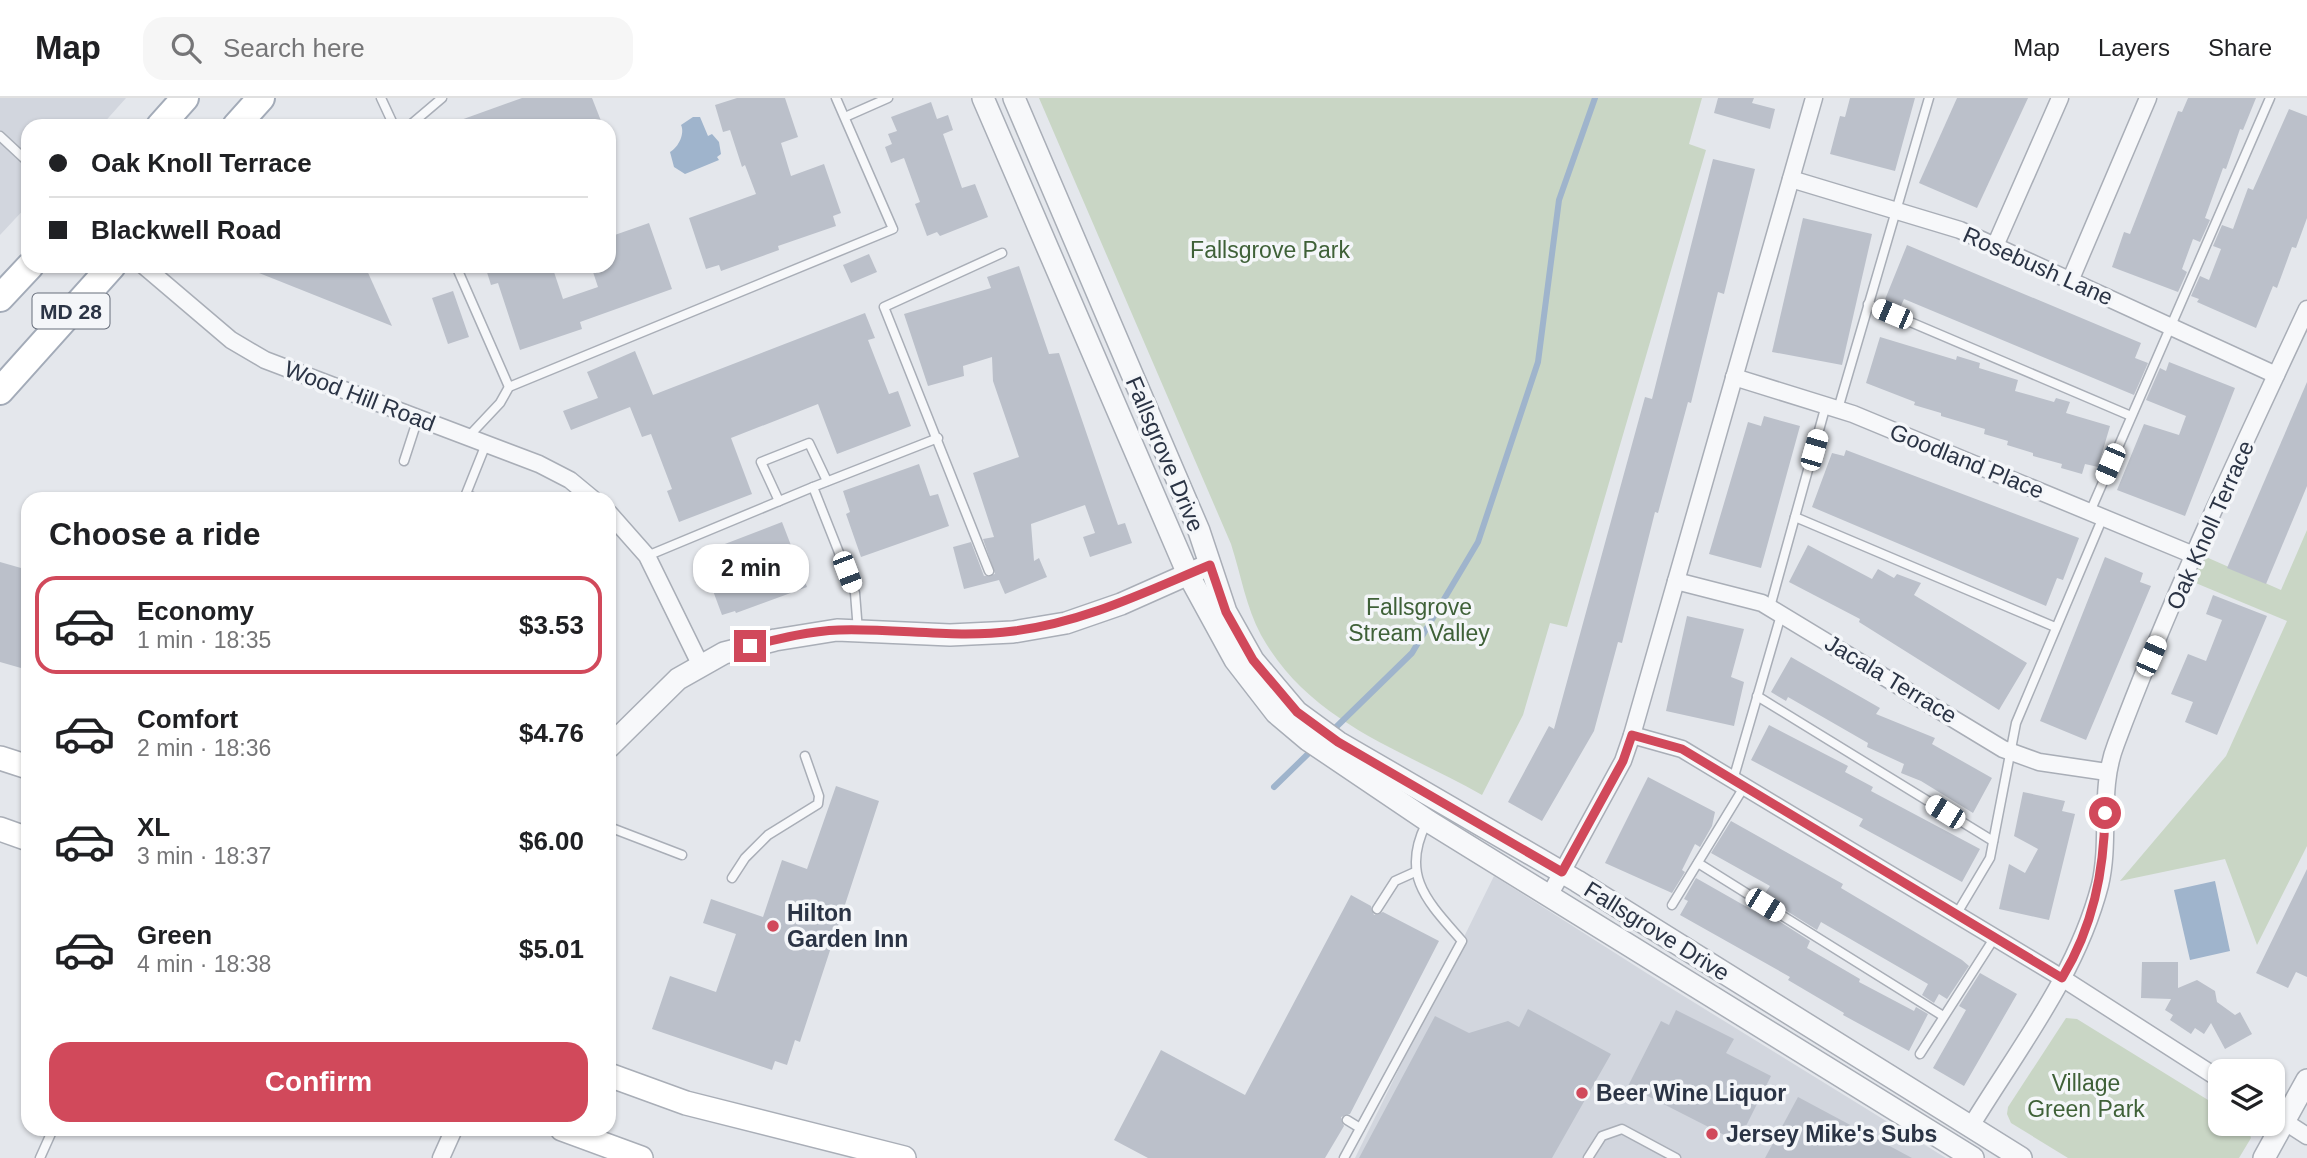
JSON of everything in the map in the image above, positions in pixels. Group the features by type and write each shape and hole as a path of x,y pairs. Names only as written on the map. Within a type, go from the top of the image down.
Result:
{"main road":[{"path":"166,119 185,98"},
{"path":"242,119 261,98"},
{"name":"MD 28","path":"0,298 23,273"},
{"name":"MD 28","path":"0,391 106,273"},
{"path":"0,758 21,766"},
{"path":"0,829 21,836"},
{"path":"616,1078 686,1103 904,1158"},
{"path":"581,1136 641,1158"}],"street":[{"name":"Fallsgrove Drive","path":"983,98 1188,574 1235,660 1276,713 1312,733 1428,821 1973,1158"},
{"name":"Fallsgrove Drive","path":"1014,98 1199,531 1226,612 1253,660 1312,733"},
{"path":"1549,896 1623,761 1632,735 1814,98"},
{"path":"1995,246 2060,98"},
{"path":"2070,281 2148,98"},
{"name":"Rosebush Lane","path":"1791,180 1960,230 2276,375"},
{"name":"Wood Hill Road","path":"152,273 231,340 265,360 486,444 570,480 585,492"},
{"name":"Oak Knoll Terrace","path":"1971,1126 2076,956 2100,883 2105,856 2107,772 2151,656 2307,309"},
{"name":"Goodland Place","path":"1734,377 1832,407 2196,556"},
{"path":"616,521 647,556 701,666"},
{"path":"616,740 678,679 724,653 775,640 837,630 950,635 1013,632 1066,623 1121,604 1210,565"},
{"name":"Jacala Terrace","path":"1676,581 1775,611 2012,752 2039,762 2107,772"},
{"path":"1632,735 1682,749 2062,978 2208,1072"},
{"name":"Fallsgrove Drive","path":"1333,748 1562,872 2021,1158"},
{"path":"2285,1110 2307,1080"},
{"path":"2285,1122 2307,1136"},
{"path":"441,1158 451,1136"},
{"path":"2264,1158 2272,1136"}],"lane":[{"path":"380,98 390,119"},
{"path":"417,119 442,98"},
{"path":"468,437 500,403 509,387 893,229 836,98"},
{"path":"845,117 888,98"},
{"path":"1672,905 1698,863 1739,783 1795,517 1868,304 1929,98"},
{"path":"1956,915 1990,858 2016,723 2055,627 2131,416 2270,98"},
{"path":"0,136 21,156"},
{"path":"989,571 884,307 1002,254"},
{"path":"459,273 509,387"},
{"path":"1868,304 2131,416"},
{"path":"404,461 418,418"},
{"path":"647,556 938,438"},
{"path":"779,501 761,462 810,443 827,481"},
{"path":"467,492 486,444"},
{"path":"813,487 855,593 859,631"},
{"path":"1795,517 2055,627"},
{"path":"1757,696 1993,841"},
{"path":"732,878 745,858 768,835 818,804 819,796 805,755"},
{"path":"1344,1158 1462,941 1437,913 1415,872 1417,841 1428,821"},
{"path":"616,830 682,855"},
{"path":"1698,863 1943,1016"},
{"path":"1377,909 1395,881 1415,872"},
{"path":"1920,1054 1995,937"},
{"path":"1347,1121 1360,1128"},
{"path":"1588,1158 1602,1136 1622,1129 1676,1158"},
{"path":"40,1158 50,1136"}],"shaded area":[{"path":"0,98 126,98 107,119 21,119 21,212 0,235"},
{"path":"1494,876 1648,974 1946,1158 1355,1158"}],"green space":[{"path":"1039,98 1702,98 1689,144 1706,150 1567,627 1550,623 1523,715 1482,795 1359,731 1331,712 1305,691 1281,665 1261,635 1231,544"},
{"path":"2307,530 2307,846 2257,945 2225,859 2120,881 2226,756 2287,621 2186,579 2197,553 2281,590"},
{"name":"Village Green Park","path":"2066,1018 2077,1019 2208,1100 2208,1136 2251,1138 2239,1158 2068,1158 2011,1123 2007,1114 2008,1107"}],"water":[{"path":"693,117 700,117 708,136 712,134 719,142 721,154 717,157 719,160 685,174 674,167 670,152 680,140 681,125"},
{"path":"2215,881 2230,951 2190,960 2174,890"}],"building":[{"path":"522,98 592,98 600,119 464,119"},
{"path":"737,98 785,98 798,137 781,143 791,176 824,164 841,213 833,216 836,226 778,246 779,250 721,271 719,265 706,269 689,218 756,194 745,165 742,167 730,130 723,132 715,105"},
{"path":"1718,98 1754,98 1752,103 1775,109 1770,129 1714,113"},
{"path":"1850,98 1915,98 1895,171 1830,154 1840,116 1845,117"},
{"path":"1957,98 2028,98 1977,208 1919,183"},
{"path":"2188,98 2256,98 2243,130 2240,129 2226,169 2223,168 2205,218 2210,220 2200,242 2193,239 2182,269 2187,272 2178,292 2112,267 2124,232 2130,234 2178,111 2182,112"},
{"path":"931,102 937,119 948,115 953,130 943,134 962,188 975,184 988,217 940,236 937,232 927,236 915,204 920,202 904,158 891,163 885,147 892,144 888,134 897,131 891,117"},
{"path":"2289,109 2307,116 2307,218 2296,248 2292,247 2277,288 2273,286 2256,328 2197,302 2199,299 2191,296 2200,276 2209,280 2221,249 2213,246 2222,225 2233,229 2248,188 2253,190"},
{"path":"1713,159 1755,169 1724,294 1718,292 1691,403 1688,402 1658,513 1655,512 1622,643 1618,642 1594,731 1542,821 1508,802 1549,726 1554,729 1645,397 1652,399"},
{"path":"1803,218 1872,234 1842,365 1772,352"},
{"path":"649,223 672,289 580,322 582,329 520,350 498,283 491,285 487,273 554,273 563,299 598,287 593,273 616,273 616,235"},
{"path":"1907,245 2141,343 2135,358 2148,363 2134,395 1904,299 1900,308 1884,302"},
{"path":"869,254 877,272 851,283 843,265"},
{"path":"1019,266 1049,354 1059,353 1118,525 1125,523 1132,543 1090,557 1083,537 1095,533 1085,505 1031,524 1034,561 1039,558 1047,577 1005,594 999,580 964,589 953,547 971,542 984,576 995,574 983,539 994,537 973,473 1019,457 993,381 992,357 963,366 964,376 928,386 904,314 991,288 987,277"},
{"path":"259,273 368,273 392,326"},
{"path":"453,291 469,337 448,344 432,298"},
{"path":"865,313 875,338 868,340 889,394 898,391 911,426 837,454 818,404 731,438 752,494 679,522 667,491 672,489 651,434 642,437 630,407 571,430 563,411 598,398 587,372 635,351 653,395"},
{"path":"1880,337 1956,360 1957,356 1980,363 1979,368 2018,380 2015,391 2054,402 2056,398 2070,402 2066,413 2110,426 2098,467 2085,464 2082,474 2061,468 2062,464 2033,456 2033,453 2007,445 2008,441 1984,434 1985,429 1941,416 1941,413 1914,405 1915,402 1866,383"},
{"path":"2169,362 2235,388 2185,516 2117,490 2144,424 2179,435 2186,416 2146,400 2160,368 2166,371"},
{"path":"2307,382 2307,486 2266,584 2227,568"},
{"path":"1764,416 1800,426 1761,568 1709,554 1748,422 1761,426"},
{"path":"1846,450 2079,538 2063,580 2057,578 2046,606 1812,507 1832,453 1844,456"},
{"path":"919,464 930,496 938,494 949,526 861,557 846,514 850,512 843,491"},
{"path":"782,522 807,587 736,613 735,611 722,615 706,572 711,570 704,552"},
{"path":"1808,545 1872,579 1878,569 1894,578 1897,574 1921,583 1914,595 2027,663 1999,710 1859,622 1860,619 1789,582"},
{"path":"2105,557 2143,573 2140,582 2151,586 2086,740 2040,721"},
{"path":"0,562 21,568 21,668 0,662"},
{"path":"2213,595 2267,616 2217,735 2185,722 2193,702 2171,694 2188,654 2206,661 2222,620 2206,614"},
{"path":"1687,616 1744,629 1731,677 1744,682 1734,726 1666,711"},
{"path":"1791,657 1880,708 1876,714 1935,738 1932,744 1992,778 1973,813 1921,781 1901,773 1904,764 1867,747 1868,743 1788,697 1786,701 1771,692"},
{"path":"1769,725 1848,766 1845,772 1873,787 1871,791 1980,849 1962,882 1859,826 1863,819 1751,760"},
{"path":"1648,777 1715,812 1712,826 1700,847 1695,844 1682,870 1685,872 1672,893 1605,863"},
{"name":"Hilton Garden Inn","path":"836,786 879,801 800,1042 795,1040 787,1065 775,1061 772,1070 652,1029 670,976 716,992 736,934 703,923 711,899 763,917 782,860 807,869"},
{"path":"2023,792 2065,801 2062,811 2075,814 2049,920 1999,909 2009,864 2025,873 2038,849 2014,836"},
{"path":"1731,821 1843,884 1841,888 1962,960 1969,966 1947,999 1939,994 1934,1003 1922,995 1928,984 1821,922 1817,930 1763,896 1770,886 1711,853"},
{"path":"2307,869 2307,977 2296,972 2288,988 2256,973"},
{"path":"1696,878 1754,911 1757,907 1810,941 1807,948 1860,979 1859,982 1914,1011 1916,1007 1928,1014 1909,1051 1843,1015 1844,1013 1788,980 1790,977 1680,915 1688,901 1684,899"},
{"path":"1351,895 1371,906 1374,915 1383,912 1439,941 1350,1114 1341,1117 1344,1126 1325,1158 1148,1158 1114,1140 1161,1050 1245,1095"},
{"path":"2142,962 2178,962 2178,988 2197,980 2215,991 2217,1002 2235,1015 2240,1012 2252,1034 2225,1049 2211,1023 2204,1034 2195,1028 2191,1034 2170,1020 2173,1015 2165,1010 2171,999 2141,998"},
{"path":"1980,973 2017,994 1964,1086 1933,1068 1966,1010 1959,1006"},
{"path":"1528,1009 1611,1054 1552,1158 1359,1158 1435,1016 1469,1033 1508,1021 1519,1027"},
{"path":"1676,1010 1734,1039 1726,1053 1771,1076 1738,1142 1628,1086 1661,1021 1669,1025"},
{"path":"1798,1097 1912,1158 1765,1158"}],"waterway":[{"path":"1331,732 1412,653 1478,542 1538,362 1559,200 1595,98"},
{"path":"1274,787 1313,749"}],"place":[{"name":"Hilton Garden Inn","path":"773,926"},
{"name":"Beer Wine Liquor","path":"1582,1093"},
{"name":"Jersey Mike's Subs","path":"1712,1134"}],"route":[{"path":"750,646 837,630 950,635 1013,632 1066,623 1121,604 1210,565 1226,612 1253,660 1297,712 1338,742 1562,872 1623,761 1632,735 1682,749 2062,978 2076,956 2100,883 2105,856 2105,813"}],"park label":[{"name":"Fallsgrove Park","path":"1270,250"},
{"name":"Fallsgrove Stream Valley","path":"1419,620"}]}
